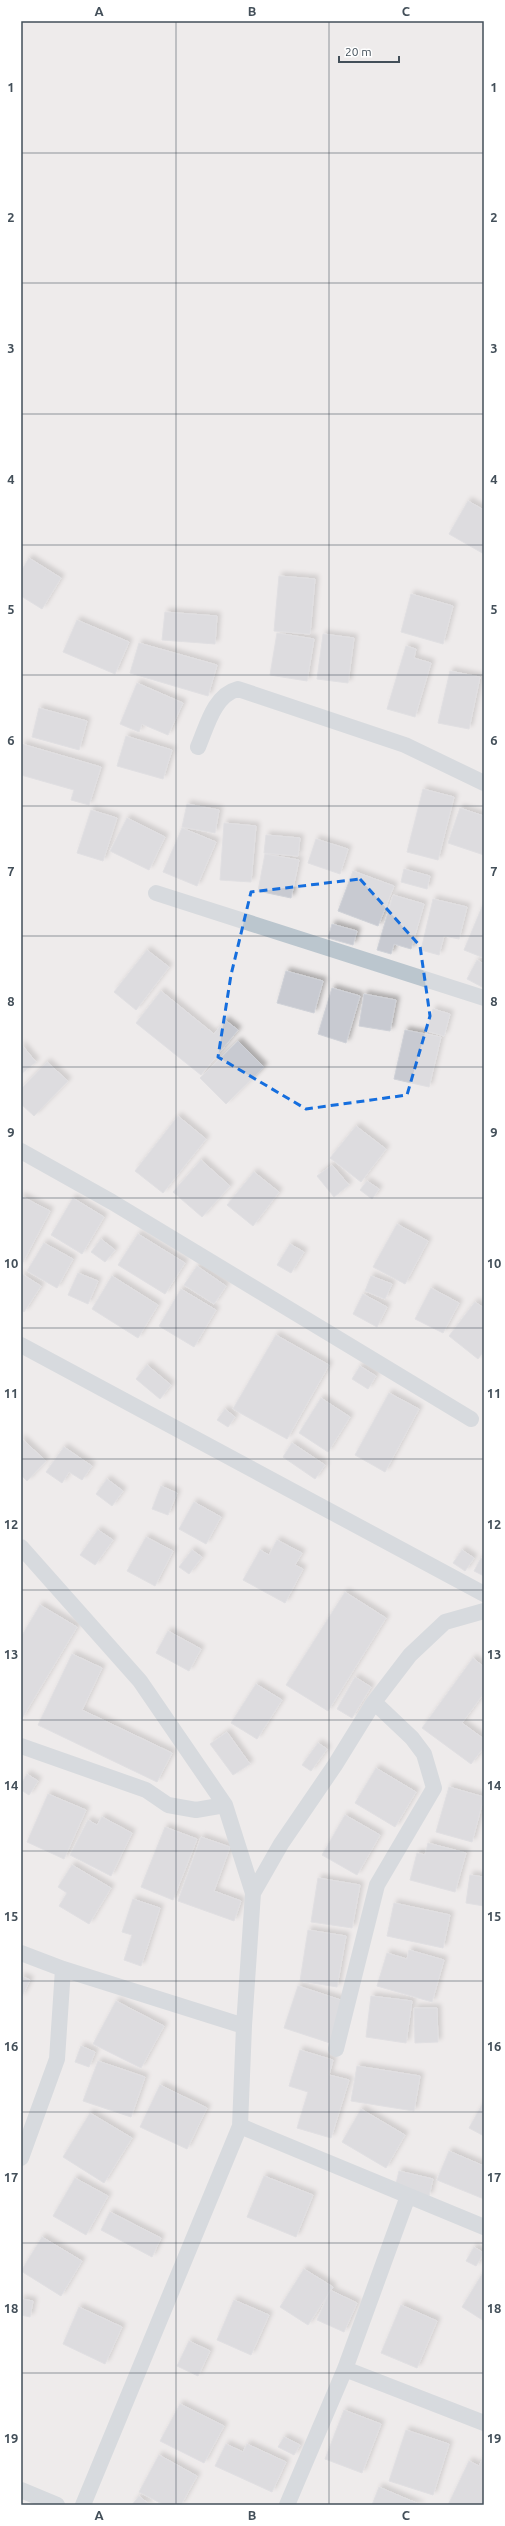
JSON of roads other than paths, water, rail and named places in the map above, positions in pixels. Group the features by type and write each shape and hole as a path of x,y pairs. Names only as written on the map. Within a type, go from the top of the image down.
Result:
{"street":[{"path":"198,747 216,705 227,692 238,689 405,745 484,783"},
{"path":"156,893 484,998"},
{"path":"21,1151 112,1202 471,1419"},
{"path":"21,1345 484,1594"},
{"path":"21,1547 140,1681 225,1805 254,1893 244,2026 240,2126 83,2505"},
{"path":"254,1893 281,1844 335,1765 374,1702 410,1655 445,1622 484,1611"},
{"path":"336,2049 377,1885 434,1788 424,1754 412,1738 374,1702"},
{"path":"21,1746 146,1790 168,1805 196,1810 225,1805"},
{"path":"21,1953 63,1970 244,2026"},
{"path":"21,2158 27,2128 57,2059 63,1970"},
{"path":"240,2126 484,2227"},
{"path":"287,2505 345,2369 408,2196"},
{"path":"345,2369 484,2423"},
{"path":"21,2490 58,2505"}]}
